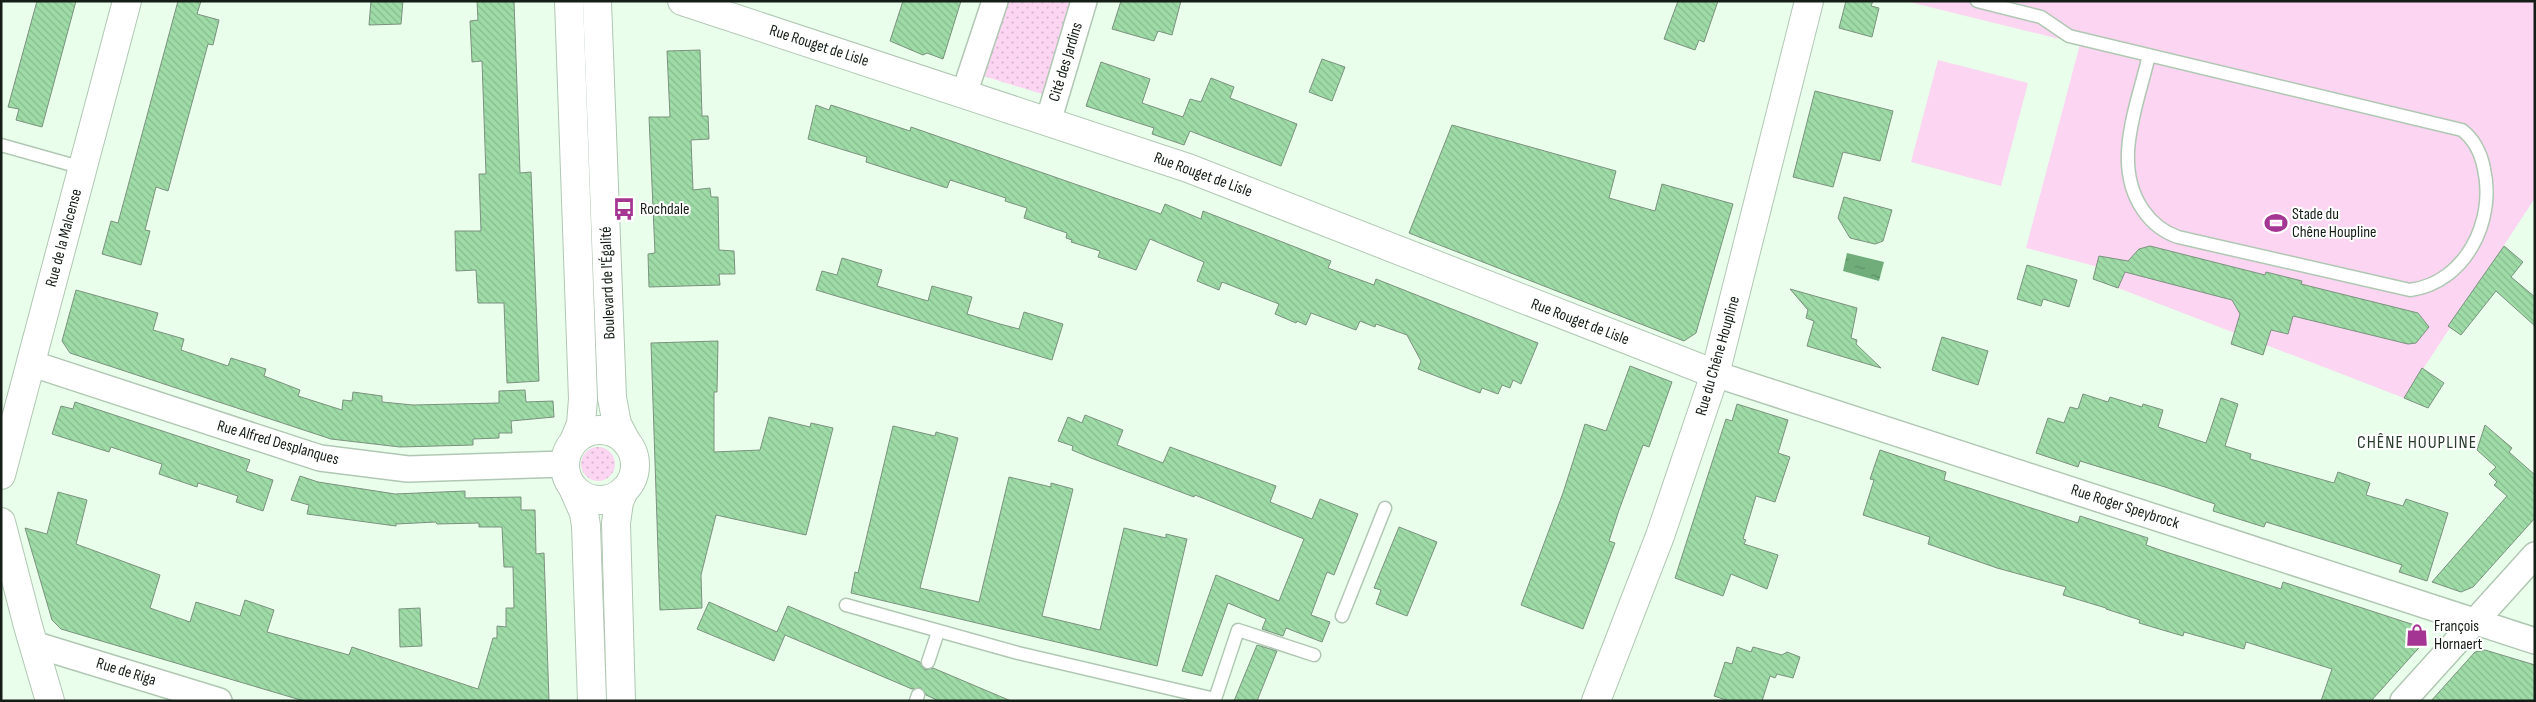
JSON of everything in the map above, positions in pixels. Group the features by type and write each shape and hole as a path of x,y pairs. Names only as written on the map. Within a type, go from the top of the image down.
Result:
{"street":[{"name":"Rue de la Malcense","path":"1,475 127,1"},
{"name":"Boulevard de l'Égalité","path":"569,1 582,399 580,424 571,464"},
{"name":"Boulevard de l'Égalité","path":"597,1 612,398 617,424 627,442"},
{"name":"Rue Rouget de Lisle","path":"682,1 1188,168 1715,374"},
{"path":"964,94 995,1"},
{"name":"Cité des Jardins","path":"1048,122 1084,1"},
{"name":"Rue du Chêne Houpline","path":"1596,701 1660,536 1715,374 1810,1"},
{"name":"Rue Alfred Desplanques","path":"30,363 320,458 408,469 571,464"},
{"name":"Rue Roger Speybrock","path":"1715,374 2535,641"},
{"path":"592,701 586,526 571,464 584,433 601,430 613,432 627,442 633,453 634,470 631,480 619,502 616,523 621,701"},
{"path":"571,464 583,496 595,500 614,496 624,490"},
{"path":"1,522 50,701"},
{"path":"2403,701 2535,555"},
{"name":"Rue de Riga","path":"33,644 219,701"}],"lane":[{"path":"1977,1 2041,17 2069,36 2149,55 2462,130 2476,145 2487,183 2484,215 2473,246 2447,276 2427,286 2410,290 2178,237 2164,231 2147,215 2136,199 2131,188 2127,168 2128,145 2149,55"},
{"path":"1,145 83,168"},
{"path":"1342,616 1385,508"},
{"path":"846,605 938,632 1215,699 1238,630 1314,655"},
{"path":"928,662 938,632"}],"shaded area":[{"path":"1002,1 1078,1 1048,96 977,74"},
{"name":"Stade du Chêne Houpline","path":"1905,1 2535,1 2535,198 2404,398 2105,283 2110,270 2026,248 2080,44"},
{"path":"1938,60 2028,83 2001,186 1911,162"},
{"path":"598,447 605,448 610,452 614,457 614,471 610,476 605,480 598,481 591,480 586,476 582,471 581,464 582,457 586,452 591,448"}],"water":[{"path":"1847,253 1884,262 1879,281 1843,271"}],"building":[{"path":"37,1 76,1 42,127 16,120 19,109 8,107"},
{"path":"178,1 201,1 197,14 219,20 213,45 208,44 168,191 156,187 145,230 150,231 141,265 102,254 111,221 118,223"},
{"path":"371,1 403,1 401,24 369,25"},
{"path":"477,1 514,1 520,173 531,172 539,381 507,383 504,303 478,303 476,270 456,271 455,231 481,231 479,174 486,174 482,61 472,62 470,21 478,20"},
{"path":"903,1 961,1 943,59 927,53 923,55 890,41"},
{"path":"1121,1 1181,1 1172,35 1158,31 1154,41 1112,29"},
{"path":"1678,1 1718,1 1704,42 1699,40 1695,50 1664,39"},
{"path":"1846,1 1873,1 1871,6 1879,8 1872,37 1839,28"},
{"path":"700,50 702,116 708,116 709,139 691,140 693,190 710,188 711,197 718,197 719,250 734,251 735,274 719,274 720,285 649,287 648,254 655,253 649,117 670,117 667,51"},
{"path":"1322,59 1345,67 1332,101 1309,92"},
{"path":"1101,62 1150,79 1142,103 1183,117 1190,99 1201,102 1211,78 1234,87 1230,98 1297,124 1281,166 1190,131 1184,145 1152,134 1154,128 1086,106"},
{"path":"1815,91 1893,111 1880,161 1843,152 1833,187 1793,177"},
{"path":"816,105 829,110 831,105 910,131 911,127 1161,214 1165,204 1201,219 1203,211 1331,261 1328,268 1374,285 1376,279 1538,343 1521,384 1513,380 1510,388 1502,385 1498,394 1482,388 1480,393 1418,369 1421,361 1407,335 1376,324 1375,327 1360,321 1356,330 1311,313 1306,325 1297,321 1296,323 1275,314 1279,304 1222,282 1219,290 1197,281 1204,262 1150,239 1136,270 1098,257 1100,251 1071,242 1072,240 1066,238 1067,233 1024,218 1027,208 1005,201 1006,198 950,180 947,188 866,162 867,157 808,139"},
{"path":"1452,125 1616,171 1609,198 1655,211 1662,184 1733,204 1696,333 1684,341 1409,233"},
{"path":"1844,197 1892,210 1883,241 1875,244 1850,238 1838,218"},
{"path":"2150,246 2265,275 2266,272 2302,281 2301,284 2418,313 2429,327 2416,343 2408,344 2293,316 2288,334 2271,330 2263,355 2231,344 2240,314 2232,300 2125,272 2118,288 2093,279 2099,256 2128,261 2139,249"},
{"path":"2504,246 2523,262 2511,277 2535,297 2535,326 2496,291 2461,335 2448,326"},
{"path":"842,258 882,270 877,286 928,301 932,286 972,297 967,314 1000,324 1019,329 1024,312 1063,324 1052,360 816,290 822,271 837,275"},
{"path":"2027,265 2077,280 2069,307 2043,299 2041,306 2017,299"},
{"path":"1790,289 1857,308 1851,338 1857,340 1856,344 1881,368 1807,346 1814,321 1806,318 1808,310"},
{"path":"76,290 158,313 153,330 184,339 181,350 228,366 231,358 266,369 264,376 300,390 298,396 342,410 343,400 352,401 353,392 382,396 382,402 413,405 499,403 499,391 525,390 526,402 553,401 554,417 511,421 512,433 499,433 499,438 473,439 473,445 400,447 331,439 70,353 62,341"},
{"path":"1942,337 1988,351 1978,385 1932,370"},
{"path":"718,341 717,392 714,392 714,452 760,450 769,417 810,427 811,423 833,428 806,535 716,515 701,575 702,608 660,610 651,343"},
{"path":"1630,366 1672,382 1649,447 1643,445 1619,510 1609,541 1615,543 1583,629 1521,605 1563,493 1585,424 1606,431"},
{"path":"2422,368 2444,383 2428,408 2404,398"},
{"path":"2083,394 2108,402 2110,397 2142,407 2143,404 2163,410 2158,427 2206,443 2221,398 2238,404 2225,446 2251,454 2250,459 2334,483 2338,472 2370,483 2366,495 2403,506 2406,499 2448,513 2427,581 2399,572 2402,565 2266,522 2264,527 2213,511 2215,504 2165,487 2080,461 2078,467 2036,453 2048,418 2064,423 2070,407 2078,409"},
{"path":"75,402 250,460 246,471 273,480 263,511 236,502 238,496 198,483 197,487 159,474 162,464 111,447 109,452 52,434 61,406 73,409"},
{"path":"1737,404 1788,420 1778,453 1790,457 1775,502 1756,496 1743,539 1746,540 1744,544 1778,555 1767,589 1731,574 1723,596 1675,578 1726,419 1732,421"},
{"path":"1085,415 1123,430 1117,445 1163,463 1170,447 1276,486 1270,502 1312,519 1320,499 1358,514 1334,575 1327,572 1311,615 1330,622 1322,642 1286,628 1283,636 1262,629 1266,619 1228,603 1202,676 1182,671 1216,575 1279,601 1304,539 1195,495 1194,497 1091,458 1072,450 1073,446 1058,441 1068,417 1082,423"},
{"path":"2485,425 2512,448 2509,452 2535,475 2535,518 2473,587 2461,592 2432,582 2507,496 2494,485 2497,482 2489,474 2496,467 2477,450"},
{"path":"893,426 935,436 936,432 958,438 920,588 979,602 1009,477 1051,487 1051,483 1073,489 1042,616 1100,630 1124,528 1166,538 1166,534 1187,539 1157,666 851,593 855,572 858,573"},
{"path":"1880,450 1946,472 1944,480 2078,523 2080,516 2148,538 2146,545 2163,551 2281,589 2283,582 2421,627 2425,641 2371,701 2321,701 2332,669 2246,642 2244,649 2184,632 2183,636 2139,623 2140,620 2063,595 2066,587 1997,568 1928,544 1930,537 1863,515 1874,480 1870,479"},
{"path":"300,476 318,482 395,494 465,491 465,498 521,497 521,510 535,510 536,554 544,553 549,701 304,701 61,629 52,620 25,528 47,534 58,492 87,500 76,544 160,575 150,608 190,622 196,602 240,616 245,600 274,610 267,632 349,655 352,647 478,689 493,638 497,638 497,626 506,627 506,608 514,608 513,567 504,567 502,527 479,527 479,523 437,524 436,522 396,524 396,526 307,514 309,505 291,500"},
{"path":"1399,527 1437,542 1407,616 1376,604 1381,590 1374,588"},
{"path":"709,602 777,632 788,606 920,662 925,670 933,668 1011,701 939,701 926,695 921,688 912,689 785,635 774,661 697,629"},
{"path":"420,608 422,646 400,647 399,609"},
{"path":"1257,645 1277,651 1257,701 1234,701"},
{"path":"1737,647 1751,652 1753,647 1782,655 1787,652 1800,657 1793,678 1777,674 1775,678 1770,676 1762,701 1729,701 1714,696 1725,662 1732,664"},
{"path":"2485,650 2535,665 2535,701 2431,701 2475,652"}],"place":[{"name":"Rochdale","path":"624,209"},
{"name":"Stade du Chêne Houpline","path":"2276,223"},
{"name":"François Hornaert","path":"2417,635"}],"district":[{"name":"CHÊNE HOUPLINE","path":"2417,442"}]}
